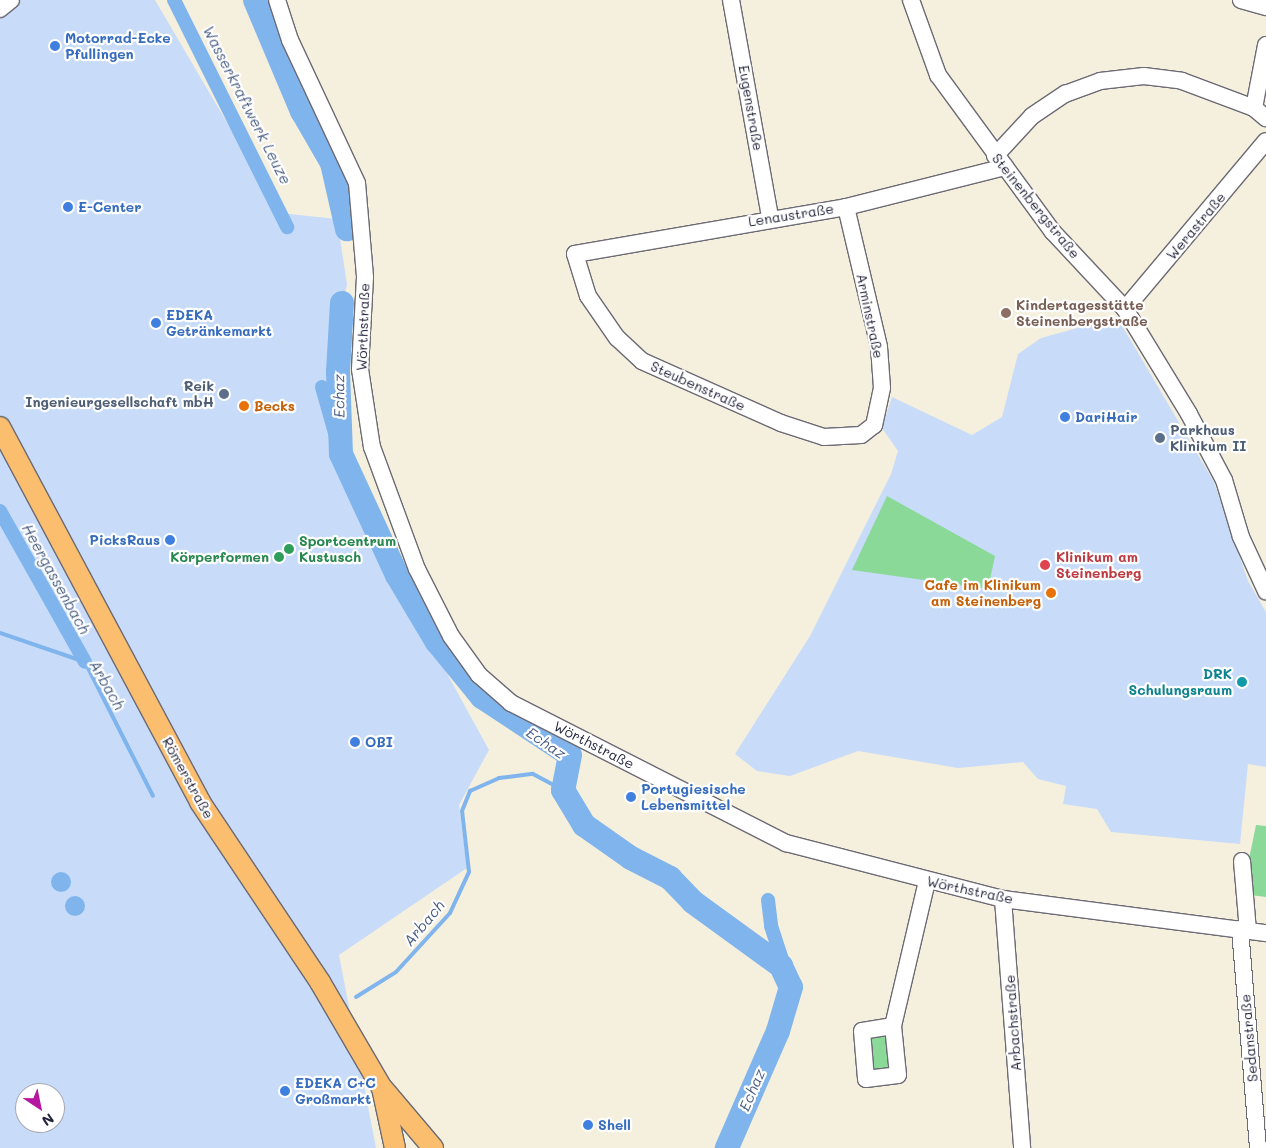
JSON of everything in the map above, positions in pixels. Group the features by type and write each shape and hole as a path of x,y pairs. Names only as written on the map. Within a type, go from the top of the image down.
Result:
{"main road":[{"name":"Römerstraße","path":"0,427 200,802 320,982 382,1088 397,1147"},
{"path":"382,1088 433,1148"}],"street":[{"path":"0,9 11,0"},
{"name":"Wörthstraße","path":"277,0 290,40 357,183 366,277 360,369 372,448 417,569 451,636 480,675 511,703 786,843 926,881 1003,899 1266,933"},
{"name":"Eugenstraße","path":"731,0 770,217"},
{"name":"Steinenbergstraße","path":"911,0 938,75 1053,232 1125,309 1224,480 1241,537 1266,591"},
{"path":"1241,0 1266,7"},
{"path":"1000,162 1032,116 1065,94 1100,81 1144,76 1182,81 1260,113 1266,45"},
{"name":"Werastraße","path":"1125,309 1266,141"},
{"name":"Lenaustraße","path":"575,254 770,217 846,207 1000,162"},
{"name":"Arminstraße","path":"846,207 879,347 882,406 874,424"},
{"name":"Steubenstraße","path":"575,254 588,296 617,338 642,361 781,423 824,437 861,435 874,424"},
{"name":"Sedanstraße","path":"1242,861 1244,930 1258,1148"},
{"path":"893,1026 926,881"},
{"name":"Arbachstraße","path":"1003,899 1022,1148"}],"shaded area":[{"path":"0,0 155,0 280,213 337,219 347,284 327,378 363,520 489,750 459,805 467,868 339,955 376,1148 0,1148"},
{"name":"Klinikum am Steinenberg","path":"1117,317 1214,482 1248,581 1266,612 1266,767 1248,764 1240,844 1111,832 1097,809 1063,804 1066,786 1038,779 1023,762 958,768 858,751 790,776 757,771 735,754 810,636 891,474 898,451 882,428 892,397 972,435 1002,417 1018,354 1041,338"}],"green space":[{"path":"887,496 995,556 988,589 852,570"},
{"path":"1256,825 1266,826 1266,897 1250,895 1248,864"},
{"path":"889,1032 893,1071 871,1073 867,1034"}],"water":[{"path":"61,872 68,875 71,882 68,889 61,892 54,889 51,882 54,875"},
{"path":"75,896 82,899 85,906 82,913 75,916 68,913 65,906 68,899"}],"waterway":[{"name":"Wasserkraftwerk Leuze","path":"174,0 287,227"},
{"name":"Echaz","path":"255,0 302,111 332,163 347,229"},
{"name":"Echaz","path":"342,303 338,372 341,454 397,575 437,642 482,697 570,755 563,790 584,825 631,858 670,878 693,902 781,966 791,987 778,1031 727,1148"},
{"name":"Wasserkraftwerk Leuze","path":"322,387 341,454"},
{"name":"Heergassenbach","path":"0,511 85,662"},
{"name":"Arbach","path":"0,633 85,662 153,796"},
{"name":"Arbach","path":"356,997 396,972 450,913 469,872 462,811 470,791 499,778 533,774 563,790"},
{"path":"768,900 771,926 791,987"}],"place":[{"name":"Motorrad-Ecke Pfullingen","path":"55,46"},
{"name":"E-Center","path":"68,207"},
{"name":"Kindertagesstätte Steinenbergstraße","path":"1006,313"},
{"name":"EDEKA Getränkemarkt","path":"156,323"},
{"name":"Reik Ingenieurgesellschaft mbH","path":"224,394"},
{"name":"Becks","path":"244,406"},
{"name":"DariHair","path":"1065,417"},
{"name":"Parkhaus Klinikum II","path":"1160,438"},
{"name":"PicksRaus","path":"170,540"},
{"name":"Sportcentrum Kustusch","path":"289,549"},
{"name":"Körperformen","path":"279,557"},
{"name":"Klinikum am Steinenberg","path":"1045,565"},
{"name":"Cafe im Klinikum am Steinenberg","path":"1051,593"},
{"name":"DRK Schulungsraum","path":"1242,682"},
{"name":"OBI","path":"355,742"},
{"name":"Portugiesische Lebensmittel","path":"631,797"},
{"name":"EDEKA C+C Großmarkt","path":"285,1091"},
{"name":"Shell","path":"588,1125"}]}
